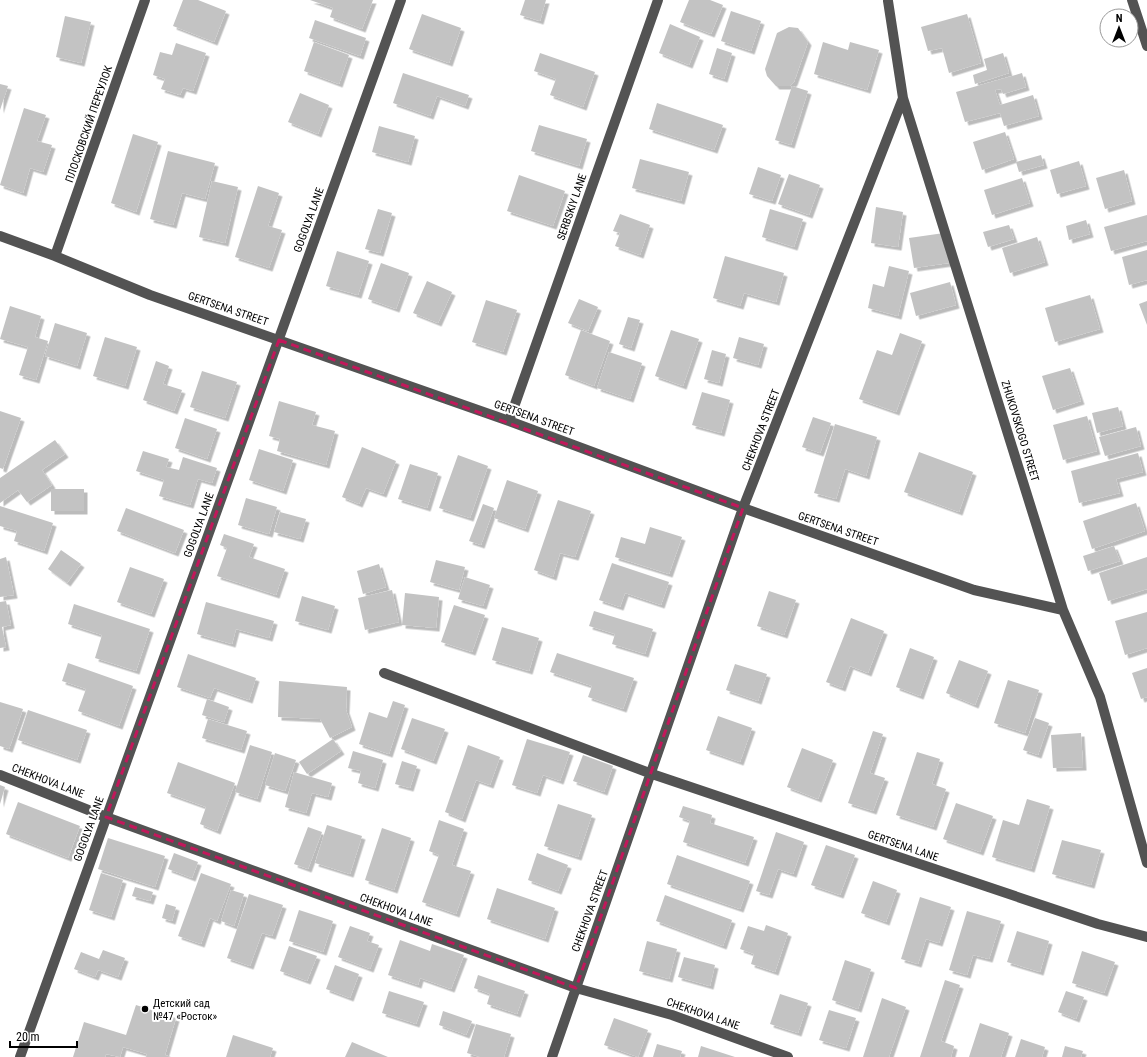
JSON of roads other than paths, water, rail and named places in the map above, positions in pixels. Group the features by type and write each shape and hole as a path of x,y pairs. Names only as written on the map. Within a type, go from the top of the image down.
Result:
{"street":[{"name":"ПЛОСКОВСКИЙ ПЕРЕУЛОК","path":"55,256 145,0"},
{"name":"GOGOLYA LANE","path":"20,1057 401,0"},
{"name":"SERBSKIY LANE","path":"509,421 658,0"},
{"name":"ZHUKOVSKOGO STREET","path":"888,0 903,98 1063,610 1100,697 1147,863"},
{"path":"1132,0 1147,46"},
{"name":"CHEKHOVA STREET","path":"552,1057 652,774 743,508 903,98"},
{"name":"GERTSENA STREET","path":"0,236 55,256 150,296 509,421 743,508 974,590 1063,610"},
{"path":"384,673 652,774"},
{"name":"GERTSENA LANE","path":"652,774 1098,924 1147,937"},
{"name":"CHEKHOVA LANE","path":"0,775 106,817 576,988 672,1015 788,1057"}],"place":[{"name":"Детский сад №47 «Росток»","path":"145,1009"}]}
